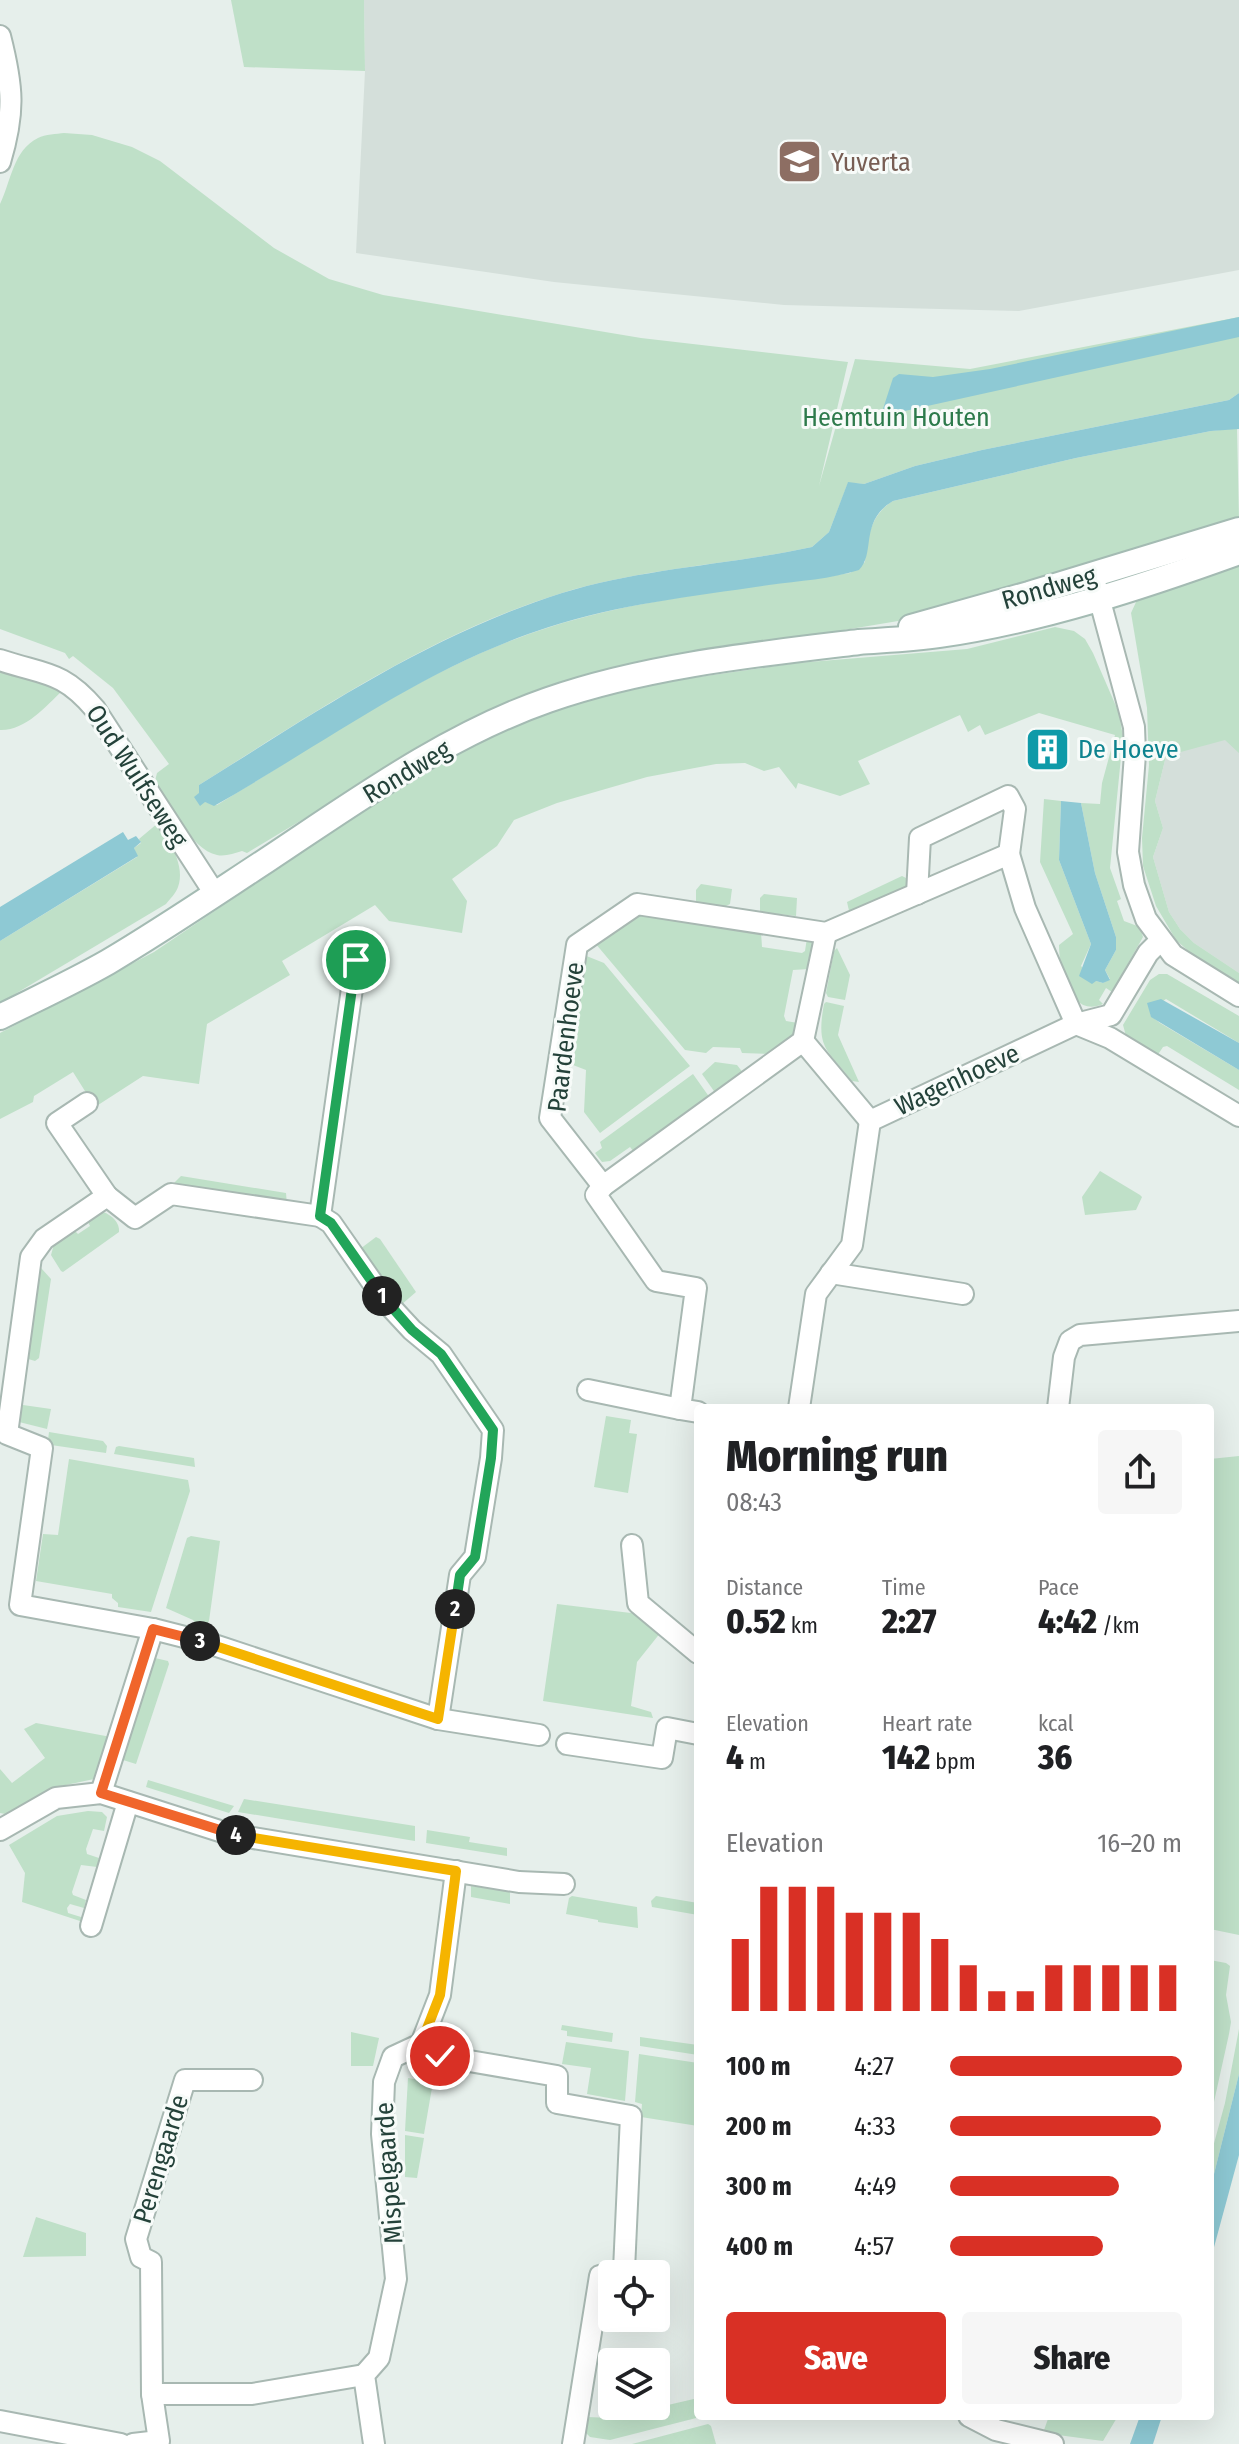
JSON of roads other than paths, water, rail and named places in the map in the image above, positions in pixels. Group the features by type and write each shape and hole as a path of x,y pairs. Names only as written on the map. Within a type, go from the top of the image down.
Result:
{"main road":[{"name":"Rondweg","path":"0,1017 108,962 359,799 448,746 527,708 594,685 647,673 959,632 1096,586 1239,530"},
{"name":"Rondweg","path":"1096,586 1239,552"}],"street":[{"path":"0,36 8,68 12,115 0,162"},
{"path":"1096,586 1134,727 1135,754 1128,830 1130,870 1146,919 1173,955 1239,996"},
{"name":"Oud Wulfseweg","path":"0,660 56,675 80,691 95,709 215,894"},
{"path":"917,894 920,838 1008,796 1015,809 1009,854 1025,908 1076,1024 1110,1038 1239,1116"},
{"path":"603,1186 803,1041 826,933 1009,854"},
{"name":"Paardenhoeve","path":"689,1410 696,1288 656,1281 596,1195 603,1186 550,1118 577,945 637,904 826,933"},
{"name":"Wagenhoeve","path":"800,1404 816,1294 852,1245 870,1121 1076,1024 1111,1015 1148,953 1160,941"},
{"path":"320,1216 356,960"},
{"path":"803,1041 870,1121"},
{"path":"87,1103 57,1123 107,1196 135,1218 171,1194 320,1216 331,1223 386,1302 412,1330 441,1354 493,1430 475,1557 460,1575 438,1719"},
{"path":"107,1196 44,1239 31,1257 7,1434 42,1448 20,1605 153,1629 208,1643 438,1719 539,1735"},
{"path":"831,1273 963,1294"},
{"path":"1058,1404 1064,1357 1070,1341 1080,1335 1239,1321"},
{"path":"588,1390 689,1410"},
{"path":"632,1545 638,1603 694,1650"},
{"path":"101,1793 153,1629"},
{"path":"567,1744 662,1758 667,1728 694,1733"},
{"path":"0,1830 56,1798 101,1793 229,1834 519,1882 564,1884"},
{"path":"91,1926 128,1802"},
{"path":"456,1871 440,1995 421,2044 440,2056 557,2076 557,2103 631,2116 624,2270 600,2276 573,2444"},
{"name":"Mispelgaarde","path":"364,2375 379,2358 396,2279 382,2134 384,2082 393,2057 421,2044"},
{"name":"Perengaarde","path":"152,2394 151,2262 141,2257 136,2239 185,2080 252,2080"},
{"path":"133,2444 159,2442 152,2394 252,2394 364,2375 374,2444"},
{"path":"974,2420 994,2437 1053,2444"},
{"path":"0,2421 121,2444"}],"water":[{"path":"1239,317 1239,337 891,414 882,412 893,378 899,374 933,377 990,369"},
{"path":"1239,393 1239,429 1211,431 1076,458 893,501 876,518 867,555 859,570 826,578 631,607 549,627 503,644 418,684 214,806 205,802 200,806 194,797 199,793 199,785 374,677 513,610 562,593 624,578 812,547 829,532 848,482 864,484 915,466 1229,400"},
{"path":"1061,801 1081,803 1095,873 1116,937 1116,950 1105,970 1110,980 1103,983 1096,981 1092,984 1079,976 1091,944 1059,860"},
{"path":"123,832 128,840 136,836 141,842 134,848 138,856 0,941 0,907"},
{"path":"1161,999 1239,1043 1239,1070 1151,1017 1147,1003"},
{"path":"1239,2074 1239,2155 1214,2247 1214,2174"},
{"path":"1139,2420 1161,2420 1153,2444 1130,2444"}],"place":[{"name":"Yuverta","path":"800,162"},
{"name":"De Hoeve","path":"1047,749"}],"park label":[{"name":"Heemtuin Houten","path":"896,417"}]}
